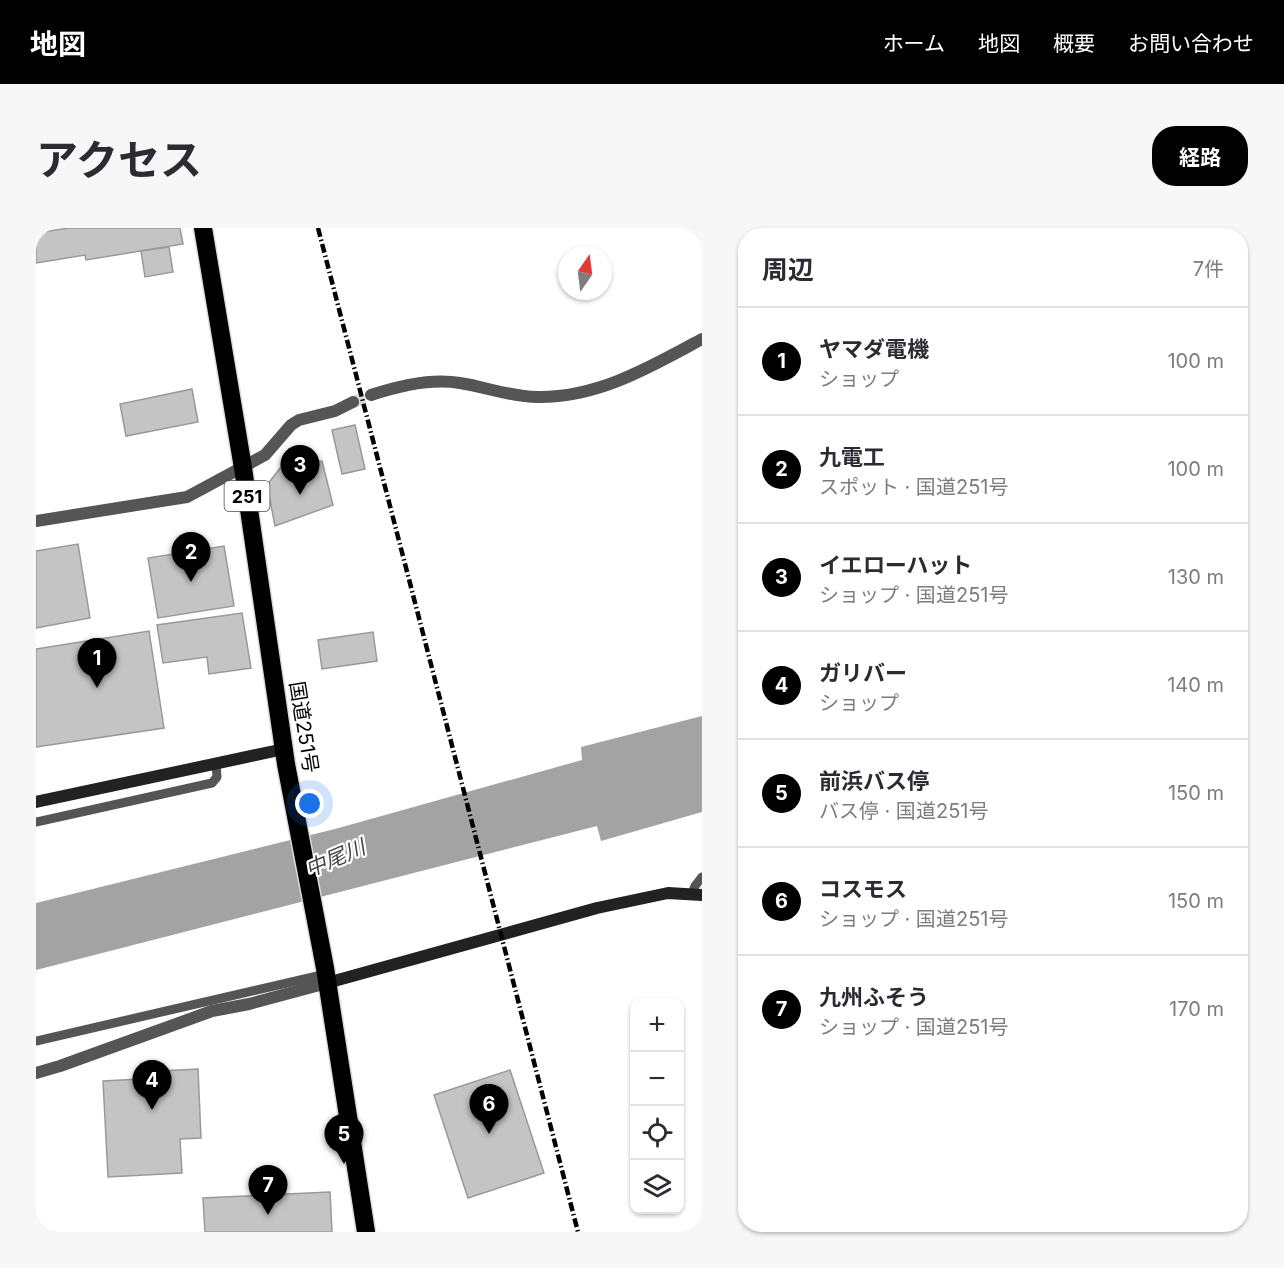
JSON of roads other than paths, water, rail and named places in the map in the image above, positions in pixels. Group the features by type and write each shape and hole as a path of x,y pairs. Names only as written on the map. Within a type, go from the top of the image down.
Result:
{"highway":[{"name":"国道251号","path":"203,228 243,468 285,757 326,975 366,1232"}],"street":[{"path":"371,395 390,389 441,381 459,382 536,397 579,393 605,387 638,374 702,339"},
{"path":"36,520 187,497 265,455 291,425 299,420 334,411 353,402"},
{"path":"36,802 216,764 285,757"},
{"path":"36,1073 212,1011 249,1004 326,975 597,908 668,893 697,894"}],"lane":[{"path":"36,822 212,783 217,777 216,764"},
{"path":"697,894 695,886 702,877"},
{"path":"36,1041 326,975"}],"water":[{"name":"中尾川","path":"702,716 702,812 601,841 597,826 36,970 36,903 335,829 582,760 581,747"}],"tunnel":[{"path":"353,402 371,395"}],"railway":[{"path":"318,228 578,1232"}],"place":[{"name":"イエローハット","path":"300,495"},
{"name":"九電工","path":"191,582"},
{"name":"ヤマダ電機","path":"97,688"},
{"name":"ガリバー","path":"152,1110"},
{"name":"コスモス","path":"489,1134"},
{"name":"前浜バス停","path":"344,1164"},
{"name":"九州ふそう","path":"268,1215"}]}
